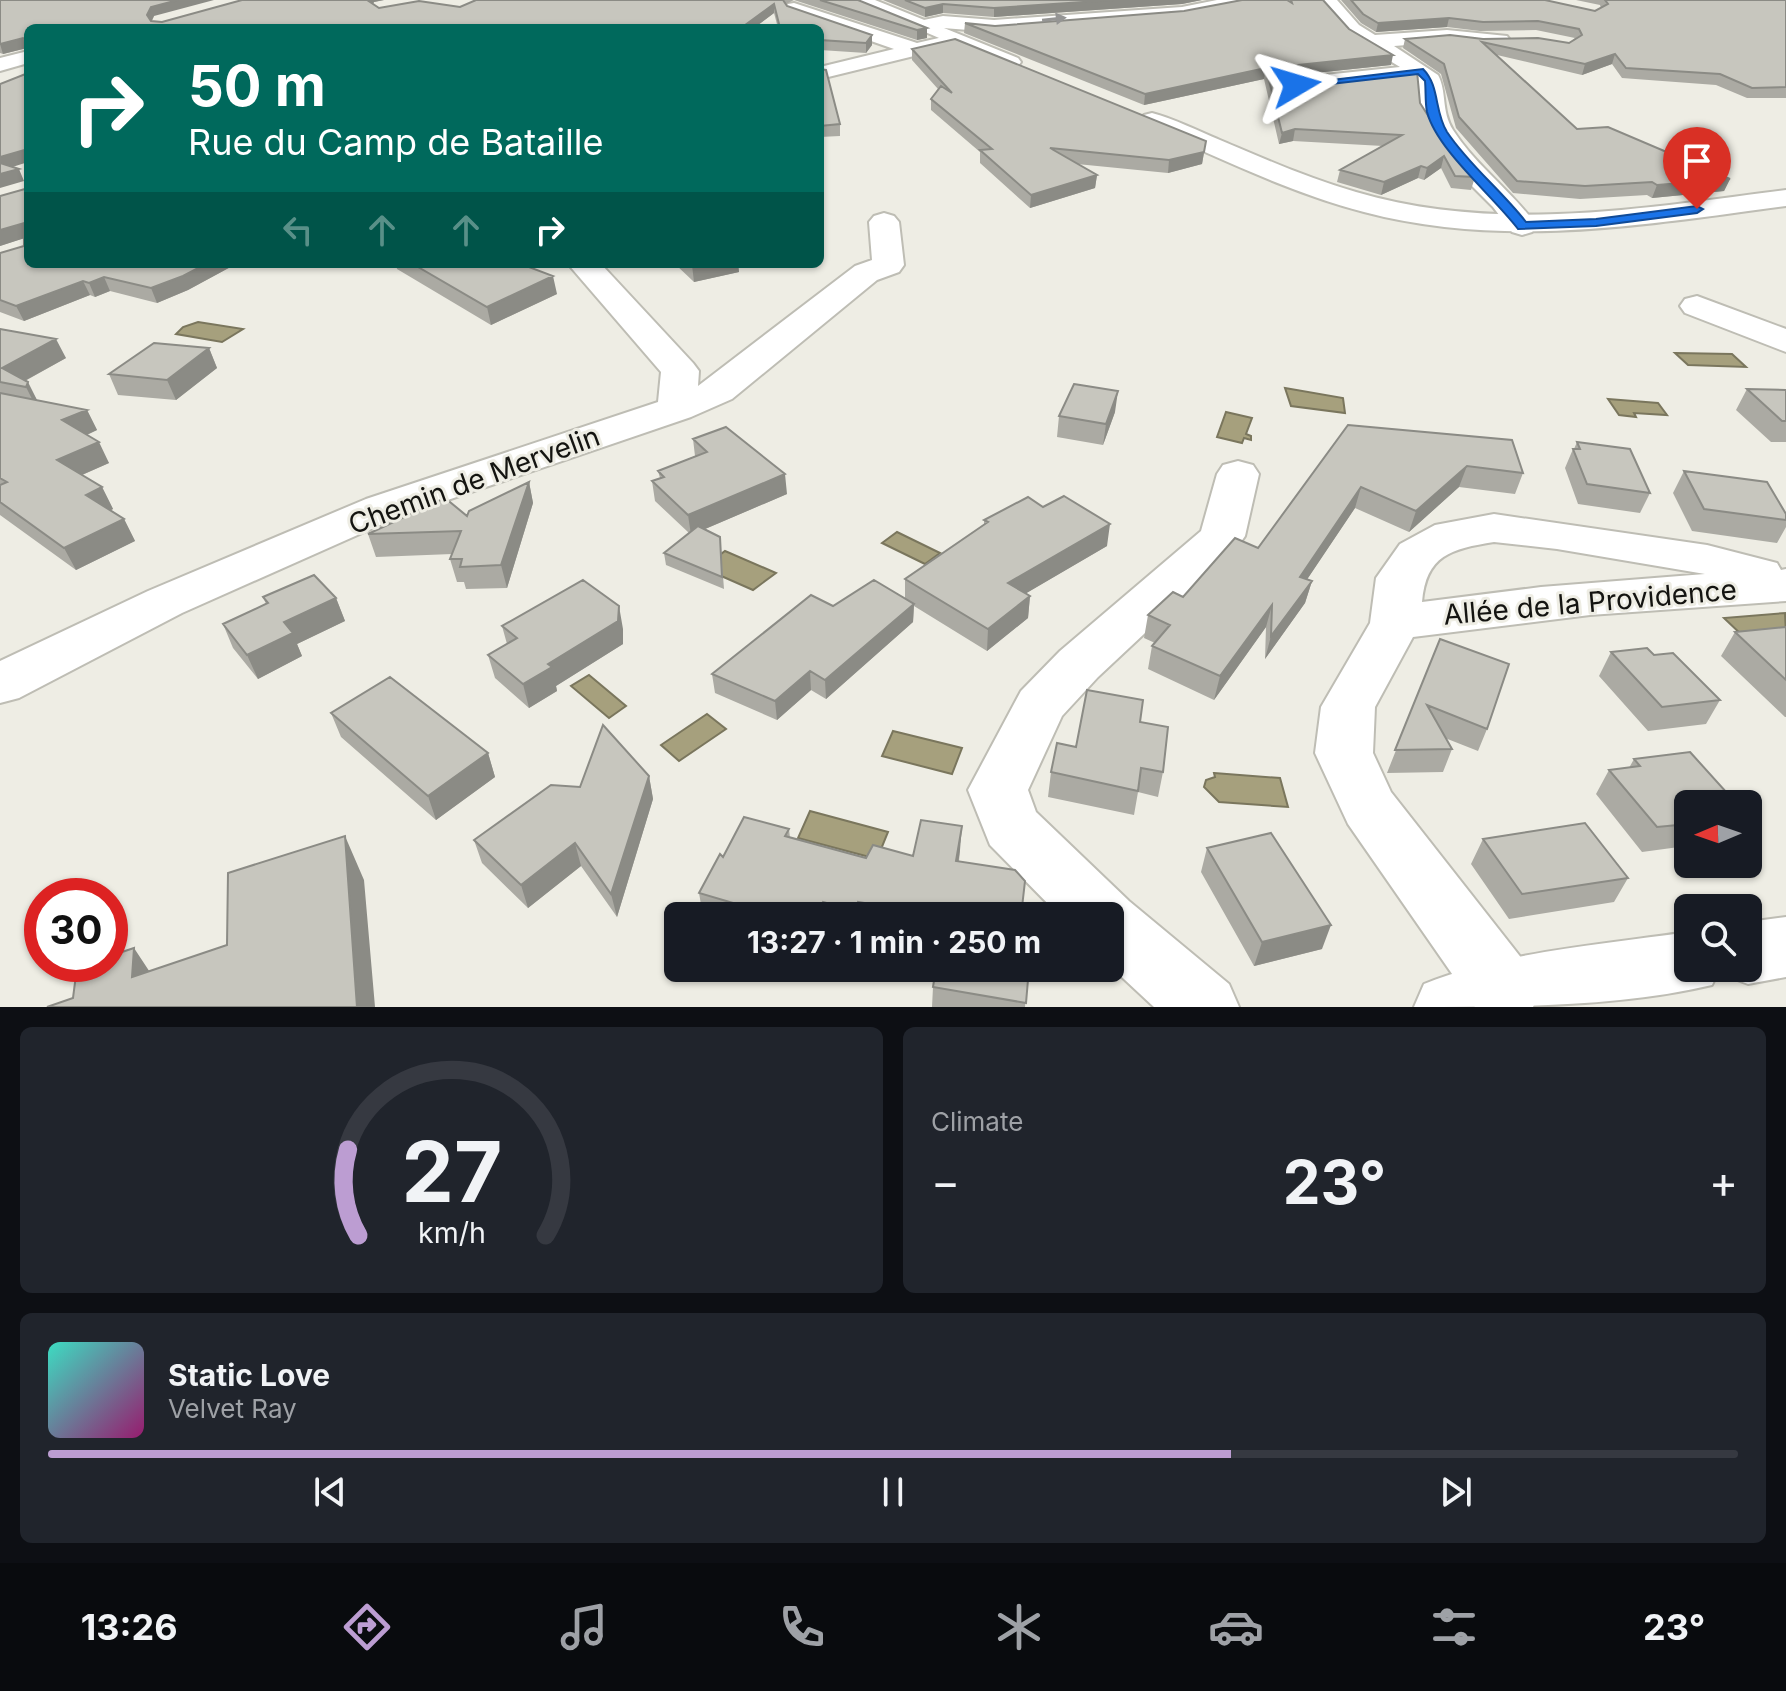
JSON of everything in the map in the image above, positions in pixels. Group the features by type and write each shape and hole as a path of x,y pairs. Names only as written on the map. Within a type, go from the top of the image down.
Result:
{"street":[{"path":"860,0 918,37"},
{"path":"824,72 918,37 943,22 994,26 1182,12 1245,0"},
{"path":"1326,0 1335,6 1353,30 1375,41 1430,80 1432,112 1441,130 1463,162 1503,201 1522,226"},
{"path":"794,8 918,37 956,40 1030,70"},
{"path":"1130,15 1163,34"},
{"path":"1375,41 1447,36 1480,40 1520,39"},
{"path":"0,65 24,58"},
{"path":"1296,85 1420,71"},
{"path":"1133,113 1353,200 1425,216 1522,226 1596,222 1786,198"},
{"name":"Chemin de Mervelin","path":"0,684 165,602 382,508 677,409 719,391 866,273 888,265 884,222"},
{"path":"588,268 680,371 677,409"},
{"path":"1697,306 1786,341"},
{"path":"1089,902 1012,827 998,790 1040,705 1079,664 1222,536 1238,474"},
{"name":"Allée de la Providence","path":"1477,1000 1369,807 1344,753 1348,707 1395,623 1400,578 1416,554 1451,535 1494,528 1557,535 1707,560 1786,583"},
{"name":"Allée de la Providence","path":"1395,623 1452,613 1786,583"},
{"path":"1124,936 1204,1007"},
{"path":"1762,951 1786,947"},
{"path":"1477,1000 1674,965"}],"shaded area":[{"path":"198,322 243,329 222,342 176,334 183,327"},
{"path":"1675,353 1732,354 1746,367 1688,365"},
{"path":"1285,388 1343,398 1345,413 1291,406"},
{"path":"1608,399 1658,403 1667,415 1619,415"},
{"path":"1226,412 1252,418 1246,434 1251,436 1251,440 1244,438 1242,443 1217,437"},
{"path":"897,532 940,553 925,564 882,543"},
{"path":"725,551 776,573 753,590 703,568"},
{"path":"1785,613 1786,634 1745,638 1724,618"},
{"path":"589,675 626,706 609,718 571,686"},
{"path":"707,714 726,729 679,761 661,745"},
{"path":"893,731 962,748 952,774 882,756"},
{"path":"1214,773 1280,778 1288,807 1219,802 1204,787 1206,780 1215,777"},
{"path":"810,811 888,832 877,859 798,838"}],"building":[{"path":"0,0 178,0 151,7 147,15 151,21 162,22 242,0 367,0 379,8 419,1 460,7 476,0 783,0 787,6 872,35 866,43 824,40 824,24 779,24 774,4 746,24 24,24 24,39 0,44"},
{"path":"820,0 858,0 927,28 917,30"},
{"path":"905,0 1113,0 994,8 943,4 925,8"},
{"path":"1242,0 1287,0 1292,3 1291,0 1323,0 1349,29 1393,55 1298,65 1284,74 1288,81 1299,84 1417,71 1420,103 1455,158 1475,177 1455,176 1444,156 1427,168 1421,166 1384,182 1340,170 1402,135 1295,129 1282,133 1266,68 1145,94 965,23 995,26 1184,11"},
{"path":"1351,0 1545,0 1595,11 1608,4 1605,0 1786,0 1786,87 1752,88 1720,74 1626,68 1615,54 1585,64 1482,42 1577,129 1608,127 1730,179 1657,185 1652,182 1585,186 1517,181 1459,117 1444,64 1405,39 1450,35 1483,39 1538,38 1569,43 1582,35 1579,29 1538,21 1483,22 1449,18 1378,23 1363,14"},
{"path":"955,39 1206,141 1204,152 1169,160 1050,148 1097,175 1031,195 980,150 992,149 931,99 941,86 952,93 912,49"},
{"path":"824,70 826,70 840,124 824,126"},
{"path":"24,75 24,150 0,157 0,84"},
{"path":"0,163 19,169 0,174"},
{"path":"24,189 24,223 0,230 0,196"},
{"path":"24,246 24,268 198,268 151,288 104,277 89,283 83,281 16,306 0,300 0,253"},
{"path":"420,268 532,268 553,276 487,307"},
{"path":"0,329 56,339 2,368 28,382 26,387 0,382"},
{"path":"154,343 209,348 167,380 109,374"},
{"path":"1074,384 1118,391 1106,424 1059,416"},
{"path":"1747,389 1786,390 1786,421 1782,421"},
{"path":"0,393 87,410 62,420 99,442 57,460 102,487 86,495 124,519 64,548 0,502 0,485 7,482 0,478"},
{"path":"1348,425 1512,440 1523,473 1467,466 1416,511 1361,487 1300,577 1312,581 1271,636 1272,605 1220,676 1152,646 1170,625 1148,615 1173,592 1183,597 1235,538 1258,548"},
{"path":"726,427 785,474 688,515 652,481 664,477 658,471 707,452 693,439"},
{"path":"1577,442 1630,449 1650,493 1587,484 1573,449 1580,449"},
{"path":"1684,471 1767,482 1786,514 1786,520 1704,509"},
{"path":"529,482 501,565 460,567 462,559 450,559 461,531 368,534 445,498 467,516 469,511"},
{"path":"1064,496 1110,524 1008,583 1030,596 988,629 905,579 988,522 984,520 1028,497 1043,507"},
{"path":"698,526 720,537 722,577 664,553"},
{"path":"314,575 336,598 284,622 293,633 247,655 223,624 268,603 263,597"},
{"path":"583,580 619,606 618,621 548,664 552,667 523,684 488,655 517,638 502,626"},
{"path":"874,580 914,604 825,680 810,671 775,701 712,674 811,595 833,606"},
{"path":"1786,627 1786,680 1735,632"},
{"path":"1440,639 1509,664 1487,729 1427,705 1452,749 1395,750"},
{"path":"1647,648 1654,655 1673,653 1720,700 1662,707 1611,652"},
{"path":"390,677 488,753 428,796 331,713"},
{"path":"1087,690 1143,700 1140,722 1168,727 1163,772 1141,768 1138,791 1051,772 1057,743 1076,747"},
{"path":"603,725 649,776 611,894 575,843 521,885 474,840 551,785 580,787"},
{"path":"1690,752 1724,790 1674,790 1674,825 1657,827 1609,770 1640,766 1634,759"},
{"path":"744,817 789,829 785,836 866,858 873,845 913,856 921,820 962,826 956,861 1015,870 1025,881 1023,902 730,902 699,893 720,854 723,857"},
{"path":"1585,823 1628,878 1522,894 1483,839"},
{"path":"1271,833 1331,925 1262,942 1207,848"},
{"path":"345,836 357,1007 47,1007 73,998 75,982 128,982 128,950 134,948 132,977 227,945 228,873"},
{"path":"934,982 1028,982 1026,1003 933,987"}],"route":[{"path":"1296,85 1420,71 1430,80 1432,112 1441,130 1463,162 1503,201 1522,226 1559,226 1697,209"}]}
